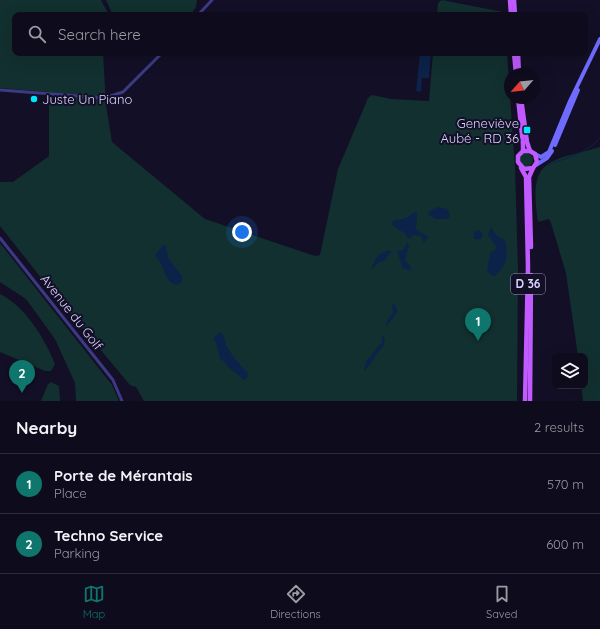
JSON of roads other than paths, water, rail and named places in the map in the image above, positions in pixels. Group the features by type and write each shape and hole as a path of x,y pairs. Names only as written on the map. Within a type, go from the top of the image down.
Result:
{"main road":[{"path":"510,0 511,12"},
{"path":"514,0 515,12"},
{"path":"514,56 515,68"},
{"path":"518,56 519,68"},
{"path":"519,104 523,151 517,159 521,168 527,170 534,166 537,159 527,142 522,104"},
{"path":"523,151 533,152"},
{"name":"D 36","path":"530,401 531,267 529,177 534,166"},
{"name":"D 36","path":"521,168 526,177 528,267 525,401"}],"street":[{"path":"201,12 212,0"},
{"path":"533,152 542,157 549,152 568,105 598,51 600,40"},
{"path":"0,90 104,98 123,92 159,56"},
{"path":"534,166 549,156 578,88"},
{"path":"563,126 568,105"},
{"name":"Avenue du Golf","path":"0,238 112,380 122,401"}],"water":[{"path":"420,56 431,56 429,78 422,78 421,92 416,91"},
{"path":"438,207 447,209 450,214 448,219 436,219 429,215 428,212"},
{"path":"414,212 417,213 416,229 428,237 424,243 421,236 414,235 408,239 406,234 392,225 393,221 407,217"},
{"path":"491,227 496,235 505,240 507,251 505,263 495,276 492,276 487,271 490,253 497,248 488,235"},
{"path":"478,230 483,235 478,240 473,235"},
{"path":"407,242 409,246 405,260 411,267 411,271 402,268 397,252 404,249"},
{"path":"163,245 166,246 168,258 182,276 182,282 178,285 169,281 161,263 155,255"},
{"path":"389,250 392,252 387,256 387,259 378,263 370,270 378,255"},
{"path":"394,304 398,311 386,327 387,320 393,313 392,305"},
{"path":"220,332 224,336 229,351 248,373 247,379 244,380 220,359 216,342 213,338"},
{"path":"382,334 385,339 384,345 364,371 366,361 382,343"}],"waterway":[{"path":"547,165 582,152 600,138"}],"place":[{"name":"Juste Un Piano","path":"34,99"},
{"name":"Geneviève Aubé - RD 36","path":"527,130"},
{"name":"Porte de Mérantais","path":"478,341"},
{"name":"Techno Service","path":"22,393"}]}
